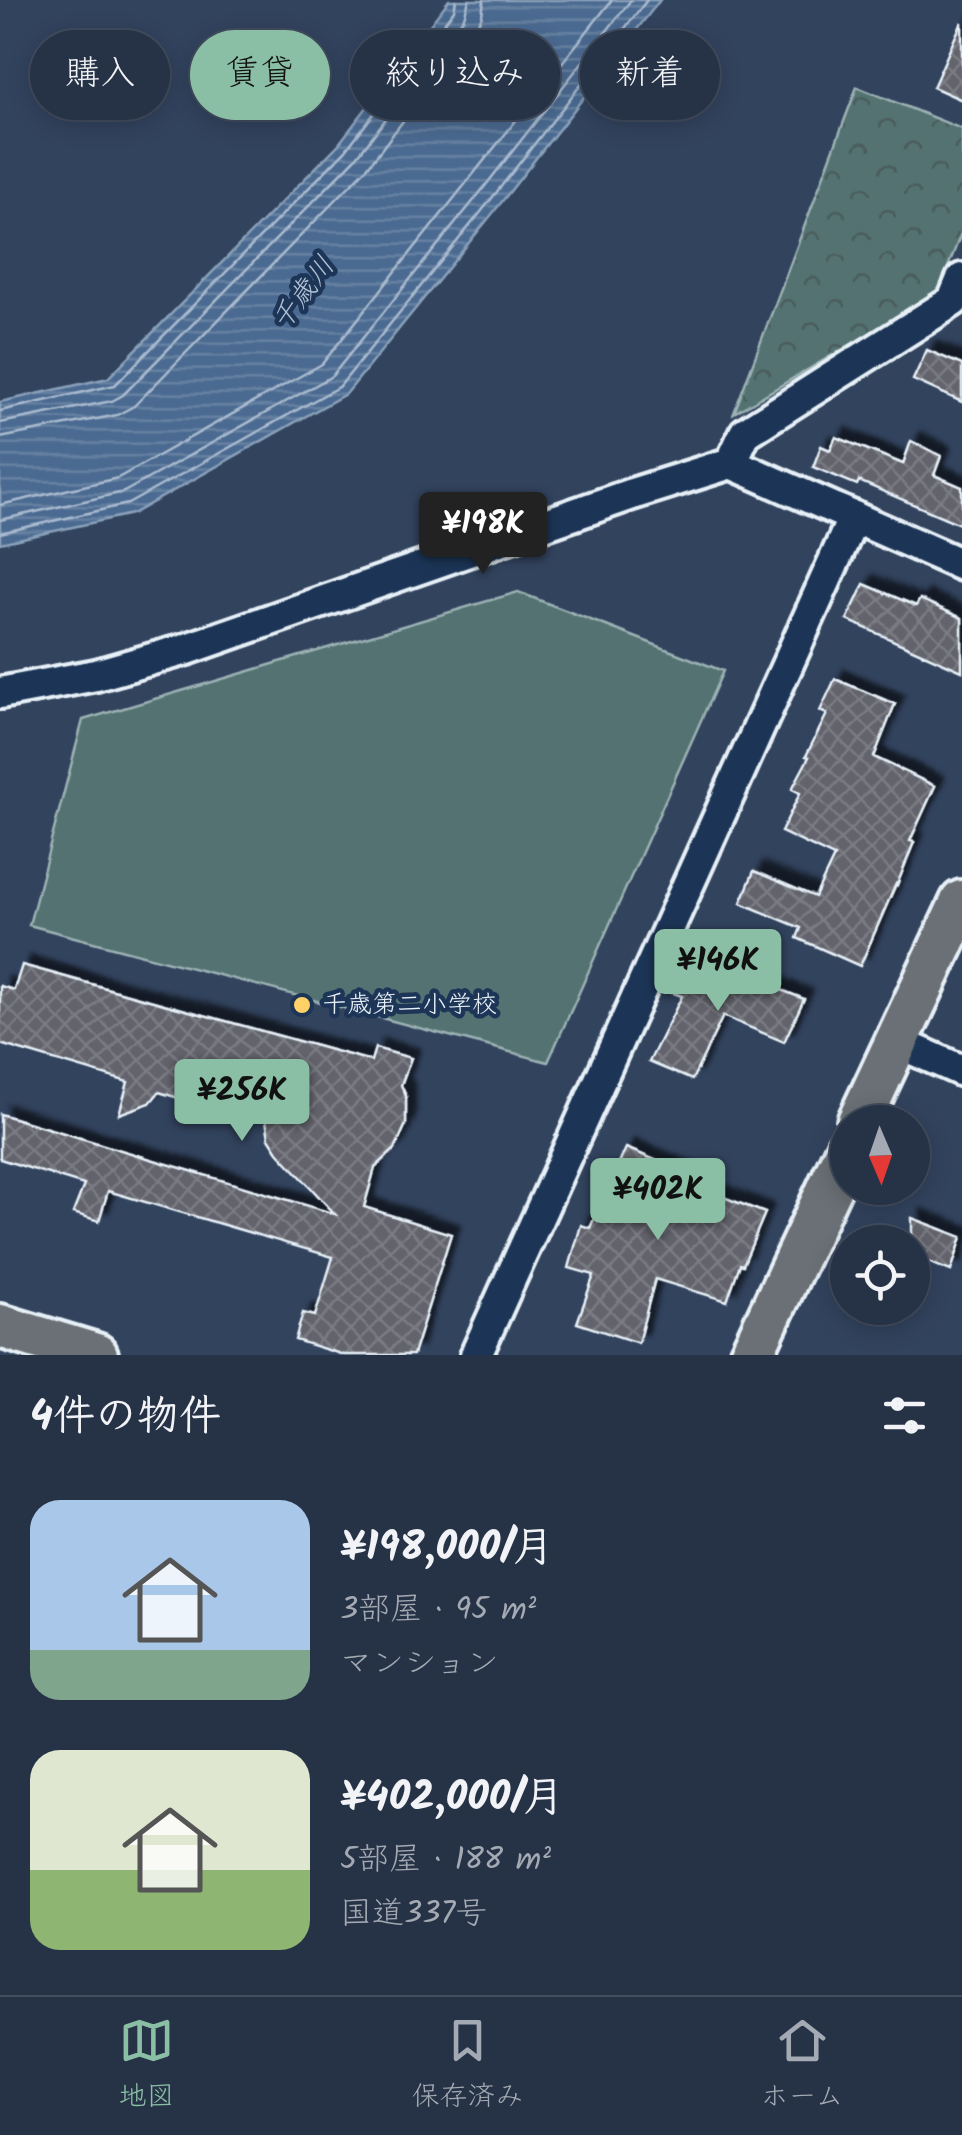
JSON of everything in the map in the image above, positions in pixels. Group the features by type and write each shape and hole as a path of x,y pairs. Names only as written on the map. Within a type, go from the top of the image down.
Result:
{"highway":[{"path":"867,1105 962,902"},
{"path":"751,1355 830,1186"},
{"path":"0,1326 96,1355"}],"street":[{"path":"732,462 745,433 953,301 962,279"},
{"path":"0,693 96,676 187,649 732,462 962,564"},
{"path":"476,1355 854,517"},
{"path":"897,1042 962,1071"}],"green space":[{"path":"857,87 962,129 962,231 938,293 734,413"},
{"path":"518,592 723,671 548,1062 29,925 83,720"}],"water":[{"name":"千歳川","path":"449,0 660,0 636,30 580,30 580,102 347,393 132,514 0,543 0,402 108,378 338,145 357,120 560,120 560,30 426,30"}],"building":[{"path":"962,22 962,100 933,87"},
{"path":"927,350 962,365 962,402 913,380"},
{"path":"836,437 903,464 911,441 941,456 934,475 962,487 962,525 859,481 857,485 813,467 821,446 830,450"},
{"path":"864,584 916,606 920,599 962,618 962,671 847,620"},
{"path":"835,679 895,704 874,757 935,786 860,966 797,938 801,928 741,903 754,871 815,897 834,857 781,832 800,793 792,789 827,714 820,711"},
{"path":"678,959 734,977 736,972 804,999 784,1042 723,1016 692,1080 649,1062 682,996 665,990"},
{"path":"22,965 371,1061 375,1048 411,1058 401,1085 406,1096 406,1124 395,1149 375,1168 364,1207 451,1234 413,1355 344,1355 295,1340 303,1313 315,1316 333,1257 108,1191 99,1221 73,1213 84,1185 0,1159 0,1114 335,1214 269,1138 264,1109 266,1091 234,1082 216,1095 201,1096 198,1104 159,1092 150,1103 119,1114 128,1082 0,1044 0,986 14,990"},
{"path":"626,1148 708,1182 705,1190 765,1213 727,1301 655,1279 638,1343 577,1323 594,1275 569,1268 581,1225 590,1228"},
{"path":"912,1218 962,1237 951,1271 930,1263 930,1225 912,1225"}],"place":[{"name":"千歳第二小学校","path":"302,1005"}]}
